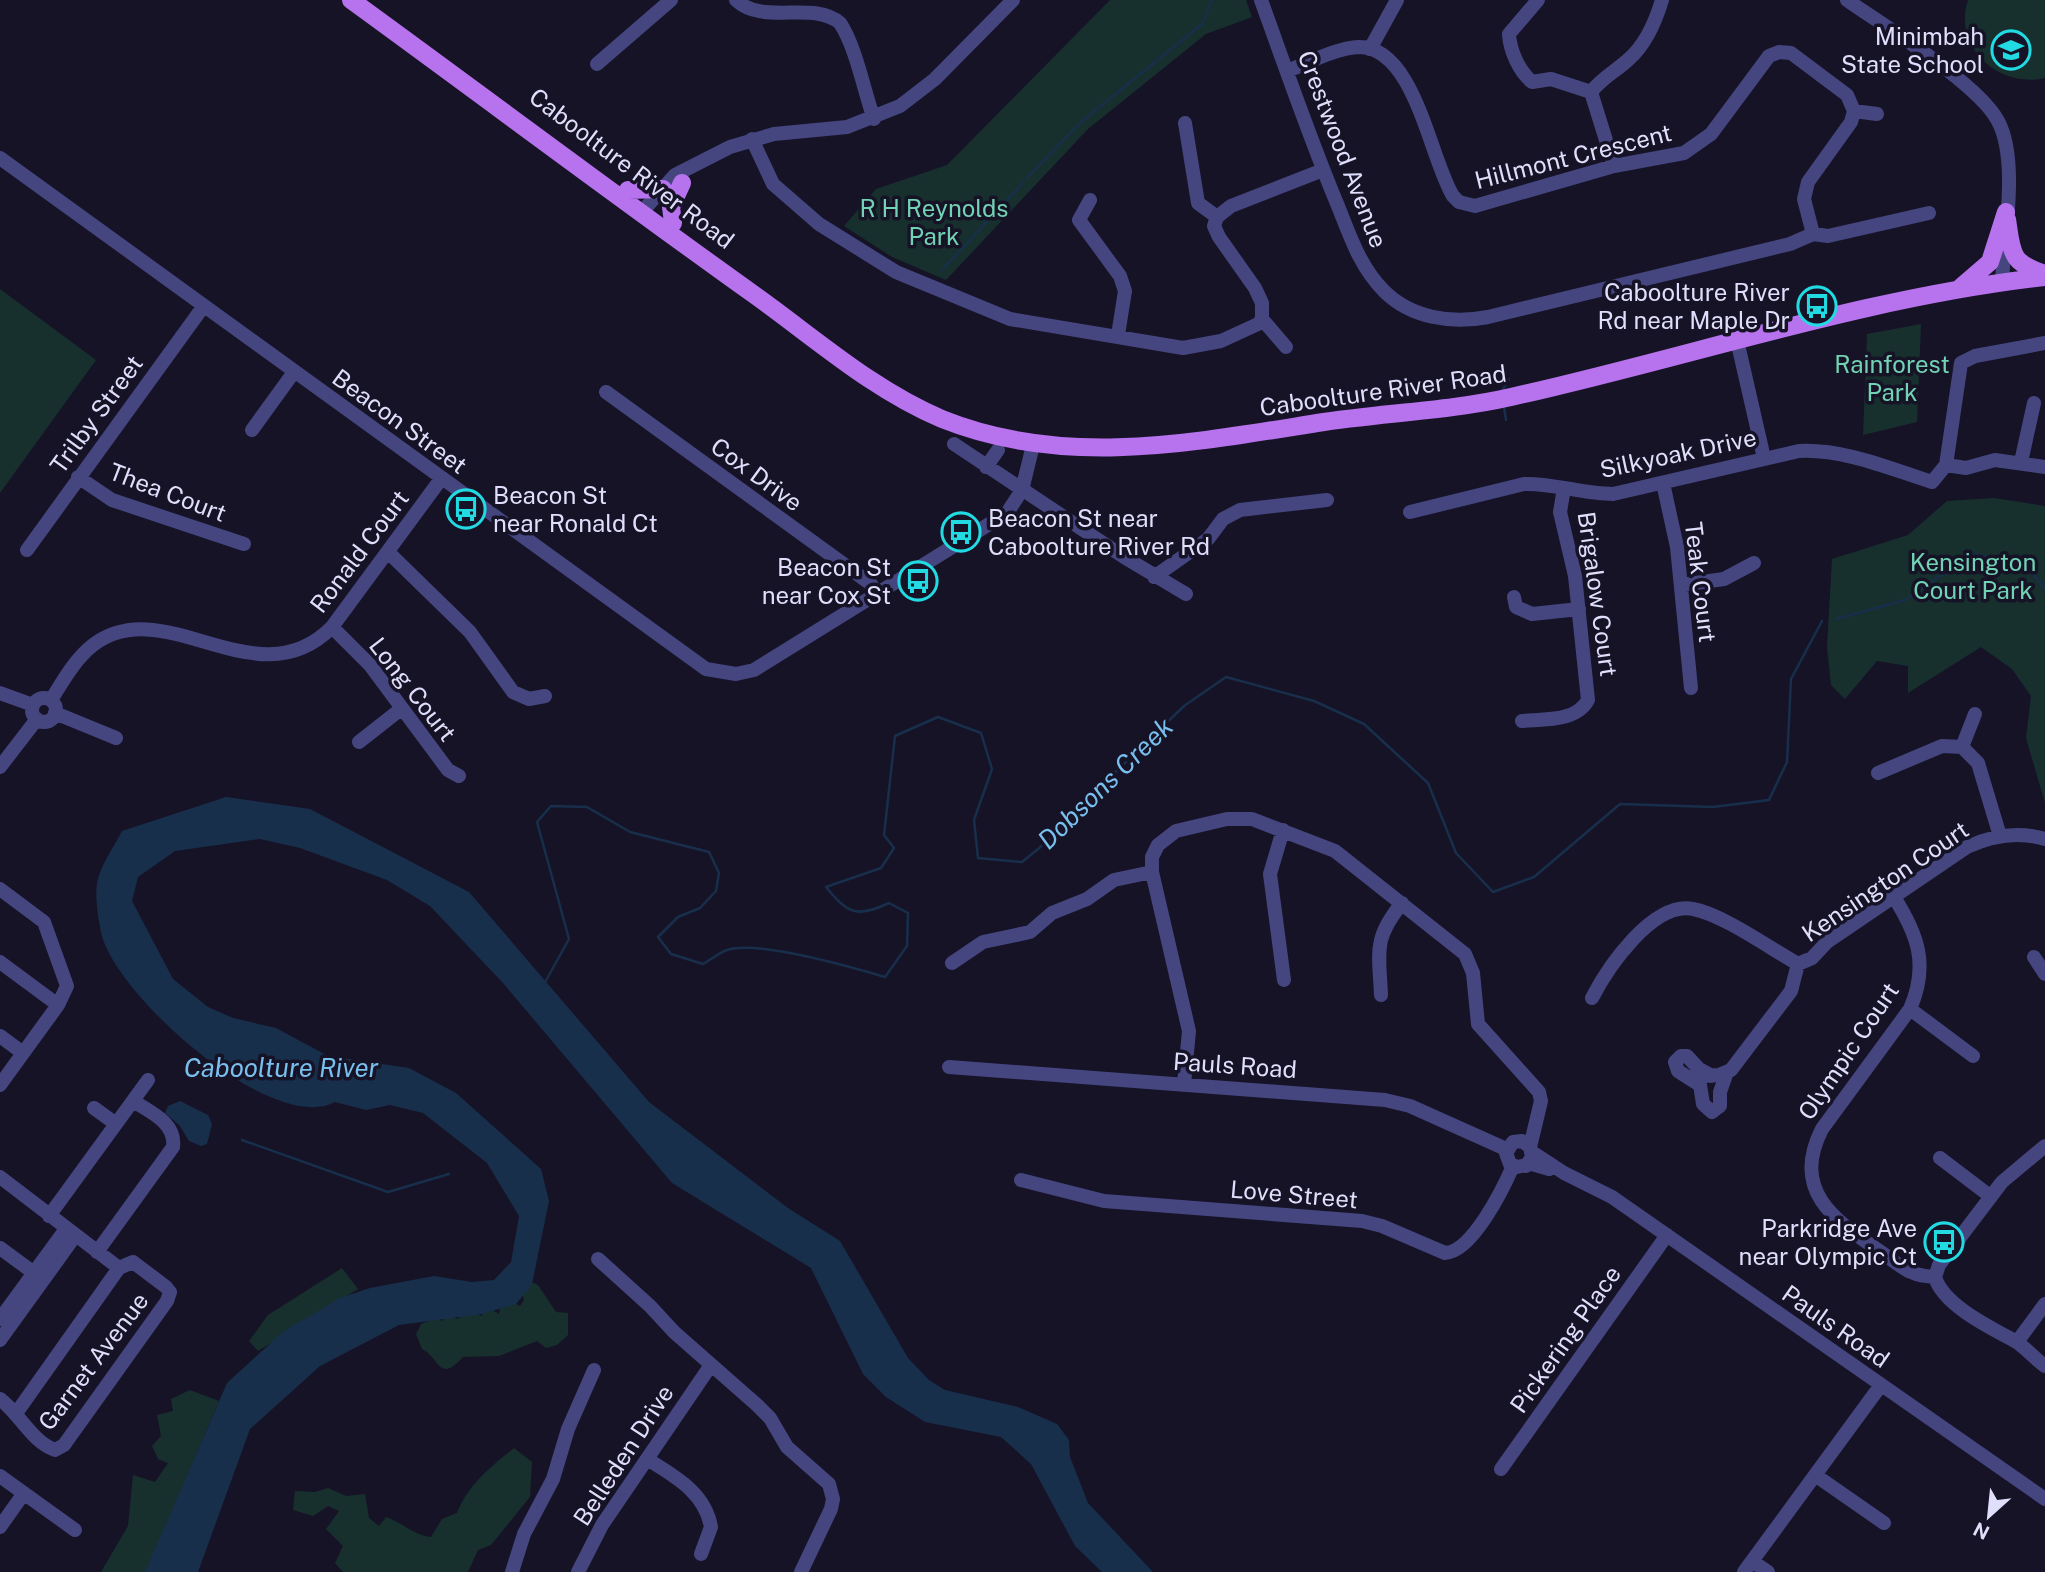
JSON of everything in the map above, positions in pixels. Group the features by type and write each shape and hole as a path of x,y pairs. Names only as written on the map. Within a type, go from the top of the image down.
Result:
{"main road":[{"name":"Caboolture River Road","path":"351,0 647,211 756,296 887,391 957,424 1033,445 1092,450 1209,440 1376,414 1506,398 1737,340 1955,291 2045,275"},
{"name":"Caboolture River Road","path":"473,88 529,121 628,190 647,211 673,223 756,296"},
{"path":"673,223 672,202 682,183"},
{"path":"628,190 663,189"},
{"path":"2006,212 2011,251 2016,260 2045,275"},
{"path":"1955,291 1990,262 2006,212"}],"street":[{"path":"597,64 671,0"},
{"path":"736,0 747,8 807,4 831,13 845,32 874,119"},
{"path":"647,211 675,175 718,152 752,139 833,130 874,119 900,106 924,89 1013,0"},
{"name":"Crestwood Avenue","path":"1261,0 1323,170 1361,262 1372,277 1398,302 1415,312 1450,321 1502,314 1790,244 1813,234 1828,236 1929,213"},
{"path":"1287,71 1345,50 1370,49 1397,0"},
{"path":"1538,0 1509,34 1523,75 1532,82 1551,79 1591,92"},
{"path":"1591,92 1605,75 1631,58 1651,29 1662,0"},
{"path":"1847,0 1961,82 1998,122 2007,160 2002,282"},
{"name":"Hillmont Crescent","path":"1370,49 1383,54 1407,83 1447,187 1460,202 1475,206 1614,166 1684,153 1711,134 1769,56 1779,52 1791,53 1847,95 1854,111"},
{"path":"1591,92 1614,166"},
{"path":"1813,234 1804,199 1808,182 1851,122 1854,111 1877,114"},
{"path":"1185,123 1195,194 1204,210 1217,217"},
{"path":"752,139 765,171 783,195 871,259 944,293 972,301 1010,319 1183,348 1221,341 1258,324 1262,319 1262,303 1219,237 1214,226 1217,217 1231,206 1323,170"},
{"name":"Beacon Street","path":"0,158 688,659 713,671 736,674 754,670 1007,513 1022,490 1033,445"},
{"path":"647,211 682,183 695,166"},
{"path":"1090,201 1079,220 1120,276 1125,291 1118,335"},
{"name":"Trilby Street","path":"27,550 203,307"},
{"path":"1262,319 1286,347"},
{"path":"1737,340 1765,458"},
{"path":"2045,343 1975,356 1961,363 1946,465 1966,468 1987,461 2021,462 2045,467"},
{"path":"252,429 294,372"},
{"name":"Cox Drive","path":"606,392 871,584 877,595"},
{"path":"2021,462 2034,402"},
{"path":"954,444 1154,577 1186,594"},
{"path":"986,467 998,450"},
{"name":"Silkyoak Drive","path":"1410,512 1524,484 1541,483 1614,494 1765,458 1822,450 1932,482 1946,465"},
{"name":"Thea Court","path":"78,477 112,500 244,544"},
{"name":"Ronald Court","path":"53,707 86,651 114,634 136,630 159,632 266,656 308,646 332,627 441,479"},
{"name":"Teak Court","path":"1663,483 1677,547 1691,688"},
{"name":"Brigalow Court","path":"1522,721 1571,715 1585,706 1588,692 1575,576 1560,512 1564,488"},
{"path":"1154,577 1208,539 1223,519 1240,510 1327,500"},
{"path":"388,552 470,632 513,692 529,699 545,696"},
{"path":"1681,584 1724,579 1754,563"},
{"path":"1514,597 1521,612 1532,614 1578,609"},
{"name":"Long Court","path":"332,627 370,665 447,770 459,776"},
{"path":"0,693 46,721 53,707"},
{"path":"0,767 41,698 53,707 116,738"},
{"path":"359,742 401,709"},
{"path":"1962,747 1975,714"},
{"path":"1878,773 1942,746 1962,747 1978,763 2000,836"},
{"path":"1184,1084 1189,1031 1152,872 1152,857 1158,845 1176,831 1241,818 1283,830 1335,851 1402,902 1384,924 1379,939 1381,995"},
{"path":"1283,830 1270,874 1283,980"},
{"name":"Kensington Court","path":"1719,1074 1720,1106 1712,1112 1705,1108 1700,1085 1678,1071 1675,1066 1677,1058 1687,1056 1699,1069 1719,1074 1736,1065 1791,991 1798,964 1812,958 1827,943 1967,847 2000,836 2025,835 2045,839"},
{"path":"952,963 983,942 1030,932 1052,913 1087,899 1114,880 1152,872"},
{"path":"0,889 44,922 67,986 58,1004 0,1085"},
{"name":"Olympic Court","path":"1894,897 1910,923 1921,957 1921,973 1910,1009 1822,1129 1814,1145 1812,1180 1826,1211 1840,1223 1911,1275 1935,1277"},
{"name":"Love Street","path":"1021,1181 1104,1201 1362,1221 1382,1226 1445,1253 1463,1247 1500,1195 1521,1154 1541,1101 1534,1084 1478,1024 1473,973 1465,954 1402,902"},
{"path":"1592,998 1601,980 1630,942 1660,917 1679,908 1699,911 1757,938 1798,964"},
{"path":"2034,957 2045,974"},
{"path":"0,962 58,1004"},
{"path":"1910,1009 1973,1056"},
{"path":"0,1036 23,1053"},
{"name":"Pauls Road","path":"950,1067 1385,1100 1410,1106 1564,1173 1612,1197 2045,1499"},
{"path":"1691,1077 1719,1074"},
{"path":"50,1216 148,1080"},
{"path":"97,1252 173,1147 174,1135 169,1127 133,1101"},
{"path":"94,1108 116,1124"},
{"path":"2045,1146 1990,1196 1939,1265 1935,1277 1945,1297 2003,1337 2017,1342 2045,1366"},
{"path":"1940,1158 1990,1196"},
{"path":"0,1177 97,1252 126,1265 17,1412 0,1399"},
{"path":"0,1319 34,1273 71,1232"},
{"path":"0,1340 71,1232"},
{"name":"Pickering Place","path":"1501,1469 1667,1235"},
{"path":"0,1248 34,1273"},
{"path":"598,1259 769,1418 787,1447 829,1485 833,1499 831,1508 801,1572"},
{"name":"Garnet Avenue","path":"17,1412 21,1422 47,1447 55,1450 64,1445 167,1301 170,1292 166,1287 126,1265"},
{"path":"2017,1342 2045,1304"},
{"name":"Belleden Drive","path":"578,1572 602,1525 711,1364"},
{"path":"512,1572 524,1534 554,1479 568,1429 594,1370"},
{"path":"1768,1572 1748,1566 1881,1385"},
{"path":"647,1459 692,1490 704,1507 711,1531 701,1554"},
{"path":"1815,1475 1884,1523"},
{"path":"0,1476 75,1530"},
{"path":"0,1527 24,1493"}],"green space":[{"name":"R H Reynolds Park","path":"1110,0 1246,0 1252,17 1206,34 1088,129 946,280 892,257 844,226 876,189 947,165"},
{"name":"Minimbah State School","path":"1968,0 2045,0 2045,78 2028,80 2012,77 1997,71 1984,61 1973,49 1967,34 1965,18"},
{"path":"0,289 96,360 0,493"},
{"name":"Rainforest Park","path":"1921,324 1917,422 1863,435 1867,334"},
{"name":"Kensington Court Park","path":"1994,498 2045,506 2045,803 2026,738 2031,696 2012,669 1981,647 1908,693 1908,666 1877,661 1845,699 1831,685 1827,647 1832,559 1908,535 1947,501"},
{"path":"342,1268 358,1289 258,1351 249,1341 268,1315"},
{"path":"527,1280 538,1285 556,1312 568,1313 568,1335 557,1345 546,1348 537,1341 499,1356 463,1357 455,1365 444,1369 422,1349 416,1334 421,1324 437,1318 442,1321 447,1315 458,1319 462,1314 473,1312 482,1316 483,1311 491,1309 499,1314 500,1306 510,1301 520,1306 524,1300 519,1286"},
{"path":"190,1390 219,1401 146,1572 101,1572 128,1526 133,1475 155,1482 168,1463 158,1459 152,1446 161,1436 157,1415 173,1411 171,1399"},
{"path":"514,1448 532,1462 530,1497 491,1545 478,1550 468,1572 343,1572 335,1563 343,1546 326,1529 339,1511 328,1506 313,1516 293,1510 295,1491 315,1492 328,1488 346,1496 365,1494 369,1518 379,1526 386,1517 419,1534 431,1537 442,1519 457,1513 467,1494 481,1477"}],"water":[{"name":"Caboolture River","path":"226,797 310,809 469,892 649,1102 788,1208 840,1241 908,1358 929,1380 945,1390 1018,1407 1057,1424 1069,1440 1070,1457 1088,1503 1153,1572 1102,1572 1075,1546 1031,1464 1001,1437 925,1422 886,1397 863,1374 811,1268 672,1183 503,983 430,906 387,880 300,848 260,839 175,851 138,877 132,901 173,979 208,1007 233,1018 276,1028 328,1056 409,1068 456,1093 541,1169 549,1201 532,1284 516,1304 482,1314 399,1325 320,1366 250,1429 198,1572 145,1572 227,1383 284,1331 340,1298 370,1288 434,1276 472,1282 494,1280 511,1262 519,1216 487,1163 423,1113 390,1105 366,1110 335,1102 307,1107 274,1098 236,1079 199,1053 164,1022 134,989 112,958 101,932 97,884 102,867 122,831"},
{"path":"180,1101 208,1115 212,1124 207,1144 201,1146 189,1141 180,1126 165,1113 168,1106"}],"waterway":[{"path":"1026,179 1081,122 1202,24 1212,0"},
{"path":"942,270 1023,183"},
{"path":"1502,391 1509,379"},
{"path":"1504,407 1506,420"},
{"name":"Dobsons Creek","path":"1836,619 1905,600 1973,554 2026,565 2045,589"},
{"name":"Dobsons Creek","path":"543,986 569,939 537,822 551,806 587,807 630,832 709,852 719,873 716,891 700,908 678,917 658,937 671,954 703,964 727,950 760,949 805,956 885,977 907,946 908,913 889,903 869,911 854,911 841,903 826,887 881,868 894,848 884,835 895,736 938,717 981,733 992,769 974,820 978,858 1022,862 1076,818 1101,786 1184,706 1226,677 1314,701 1364,724 1428,783 1456,853 1493,892 1534,877 1620,804 1713,807 1769,800 1787,762 1791,679 1822,621"},
{"path":"242,1140 388,1192 449,1174"}],"place":[{"name":"Minimbah State School","path":"2011,50"},
{"name":"Caboolture River Rd near Maple Dr","path":"1817,306"},
{"name":"Beacon St near Ronald Ct","path":"466,509"},
{"name":"Beacon St near Caboolture River Rd","path":"961,532"},
{"name":"Beacon St near Cox St","path":"918,581"},
{"name":"Parkridge Ave near Olympic Ct","path":"1944,1242"}]}
